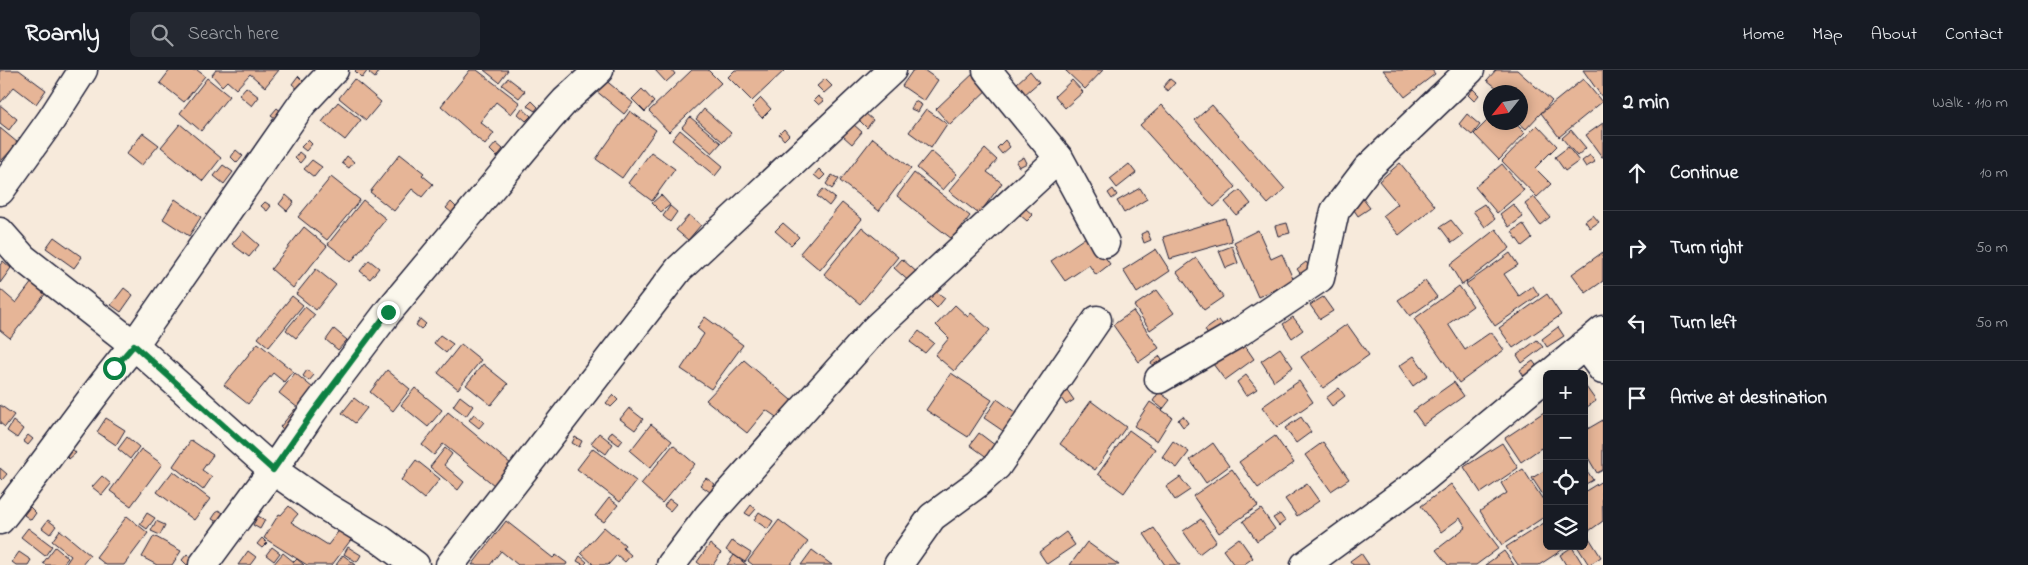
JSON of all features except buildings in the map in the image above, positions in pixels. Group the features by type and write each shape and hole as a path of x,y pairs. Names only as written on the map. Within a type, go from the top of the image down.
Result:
{"street":[{"path":"0,191 51,120 83,70"},
{"path":"0,520 27,487 114,368 134,345 302,104 334,70"},
{"path":"202,565 388,312 548,120 565,101 599,70"},
{"path":"450,565 679,269 892,70"},
{"path":"987,70 1059,158 1105,243"},
{"path":"1159,380 1235,335 1320,278 1335,211 1367,169 1470,70"},
{"path":"671,565 709,515 875,329 1059,158"},
{"path":"0,232 23,258 134,345 273,470 323,505 381,540 415,565"},
{"path":"898,565 932,517 977,484 997,466 1097,320"},
{"path":"1554,370 1594,338 1603,370"},
{"path":"1304,565 1423,479 1543,379"}],"route":[{"path":"114,368 134,345 273,470 314,411 388,312"}]}
